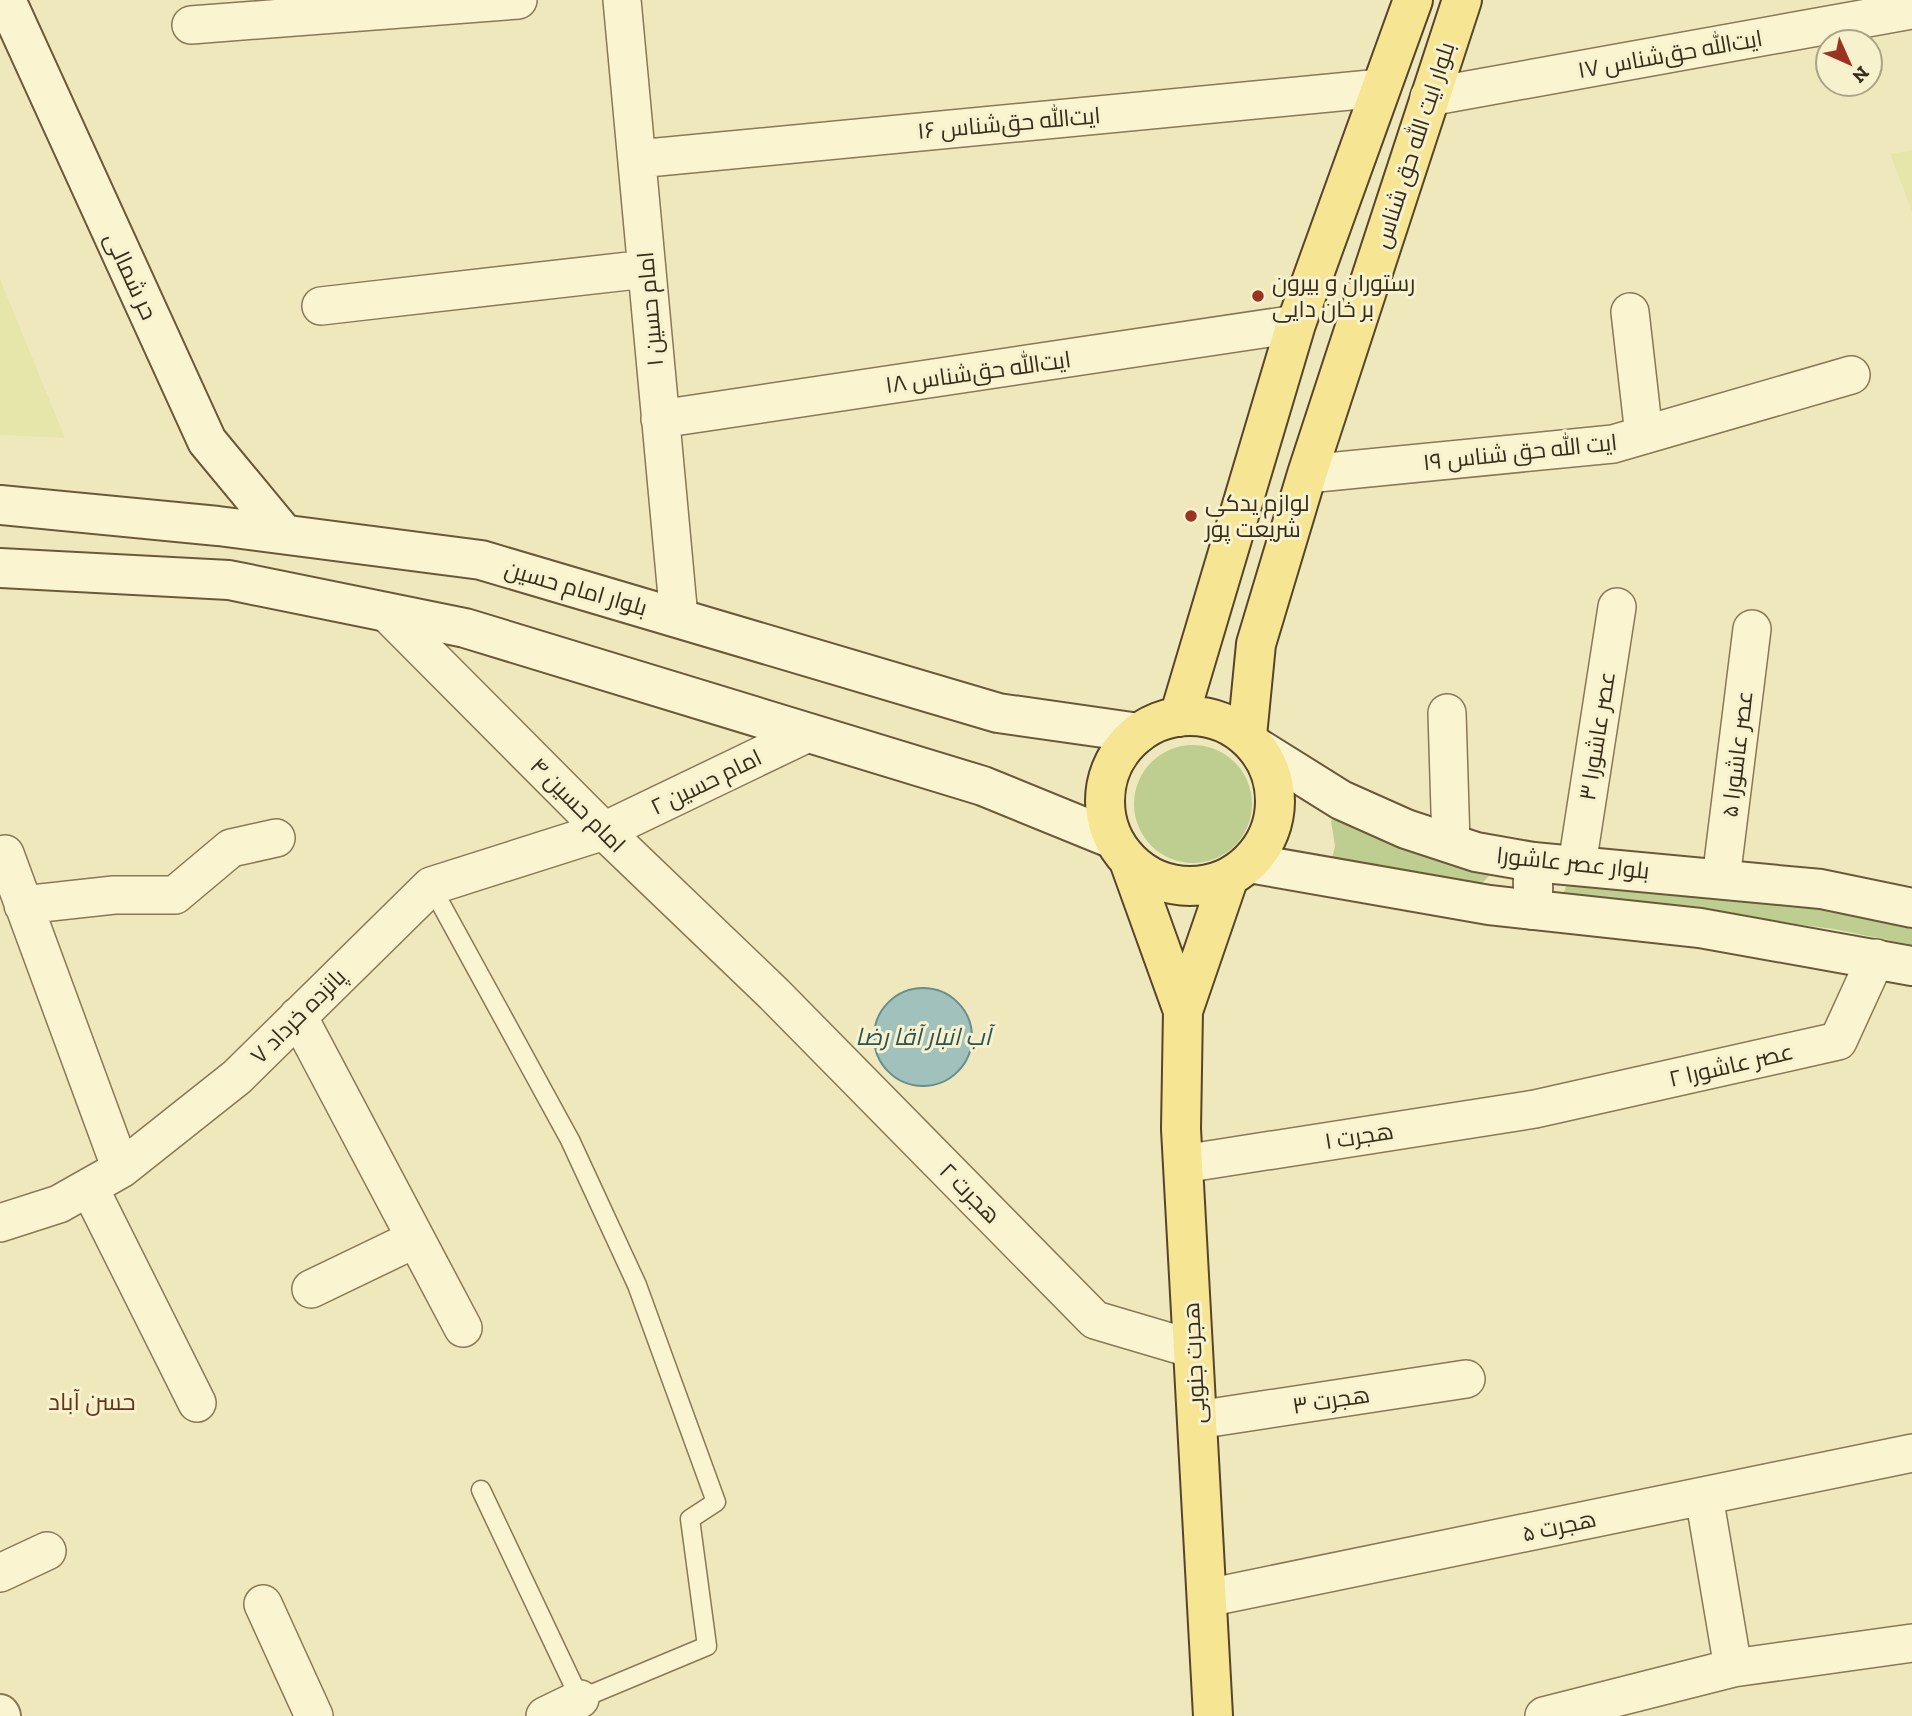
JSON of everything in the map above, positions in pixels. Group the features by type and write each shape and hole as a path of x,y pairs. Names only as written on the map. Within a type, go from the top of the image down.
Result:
{"main road":[{"name":"حر شمالی","path":"6,0 207,441 284,534"},
{"name":"بلوار ایت الله حق شناس","path":"1179,717 1296,324 1413,0"},
{"name":"بلوار ایت الله حق شناس","path":"1251,741 1256,644 1307,474 1462,0"},
{"name":"بلوار امام حسین","path":"0,505 284,534 481,560 998,713 1139,733"},
{"path":"0,568 229,580 465,628 983,786 1121,850 1152,878 1180,886 1205,886 1239,870 1265,842 1273,819 1275,794 1269,769 1251,741 1220,721 1179,717 1139,733 1119,755 1107,781 1105,810 1121,850"},
{"name":"بلوار عصر عاشورا","path":"1251,741 1341,800 1406,829 1476,852 1533,862 1577,864 1821,889 1912,908"},
{"name":"هجرت جنوبی","path":"1121,850 1183,1011 1183,1164 1213,1716"},
{"path":"1532,910 1533,862"},
{"path":"1239,870 1489,905 1700,928 1894,962"},
{"name":"هجرت جنوبی","path":"1183,1011 1239,870"}],"street":[{"path":"191,25 518,0"},
{"name":"امام حسین ۱","path":"622,0 679,618"},
{"name":"ایت‌الله حق‌شناس ۱۷","path":"1429,97 1912,10"},
{"name":"ایت‌الله حق‌شناس ۱۶","path":"636,159 1381,88"},
{"path":"321,306 646,269"},
{"path":"1630,312 1644,435"},
{"name":"ایت‌الله حق‌شناس ۱۸","path":"660,419 1296,324"},
{"name":"ایت الله حق شناس ۱۹","path":"1307,474 1613,444 1851,375"},
{"name":"عصر عاشورا ۳","path":"1577,864 1617,607"},
{"name":"امام حسین ۴","path":"386,612 604,831 774,994"},
{"name":"عصر عاشورا ۵","path":"1721,879 1752,629"},
{"path":"1447,713 1451,844"},
{"name":"امام حسین ۲","path":"604,831 808,733"},
{"name":"پانزده خرداد ۷","path":"0,1223 59,1204 121,1170 237,1077 431,886 604,831"},
{"path":"23,905 114,895 175,895 231,848 276,838"},
{"path":"5,855 121,1170"},
{"name":"عصر عاشورا ۲","path":"1535,1109 1838,1041 1894,962"},
{"name":"هجرت ۲","path":"774,994 1095,1320 1193,1349"},
{"path":"298,1016 463,1328"},
{"name":"هجرت ۱","path":"1183,1164 1535,1109"},
{"path":"89,1187 197,1403"},
{"path":"311,1289 415,1239"},
{"name":"هجرت ۳","path":"1197,1420 1466,1379"},
{"name":"هجرت ۵","path":"1206,1598 1912,1453"},
{"path":"1704,1496 1732,1668"},
{"path":"0,1573 47,1551"},
{"path":"263,1604 314,1716"},
{"path":"1544,1716 1732,1668 1912,1643"},
{"path":"545,1716 580,1699"}],"lane":[{"path":"431,886 570,1140 631,1273 716,1502 690,1519 707,1646 580,1699 481,1490"}],"shaded area":[{"path":"1912,150 1912,211 1890,154"},
{"path":"0,279 65,438 0,435"}],"green space":[{"path":"1193,745 1216,750 1235,762 1247,781 1252,804 1247,827 1235,846 1216,858 1193,863 1170,858 1151,846 1139,827 1134,804 1139,781 1151,762 1170,750"},
{"path":"1334,818 1482,864 1490,875 1481,884 1331,862 1335,846 1331,821"},
{"path":"1569,879 1831,911 1912,929 1912,945 1833,929 1563,894"}],"water":[{"name":"آب انبار آقا رضا","path":"923,988 942,992 958,1002 968,1018 972,1037 968,1056 958,1072 942,1082 923,1086 904,1082 888,1072 878,1056 874,1037 878,1018 888,1002 904,992"}],"place":[{"name":"رستوران و بیرون بر خان دایی","path":"1258,296"},
{"name":"لوازم یدکی شریعت پور","path":"1191,516"}],"district":[{"name":"حسن آباد","path":"92,1402"}]}
